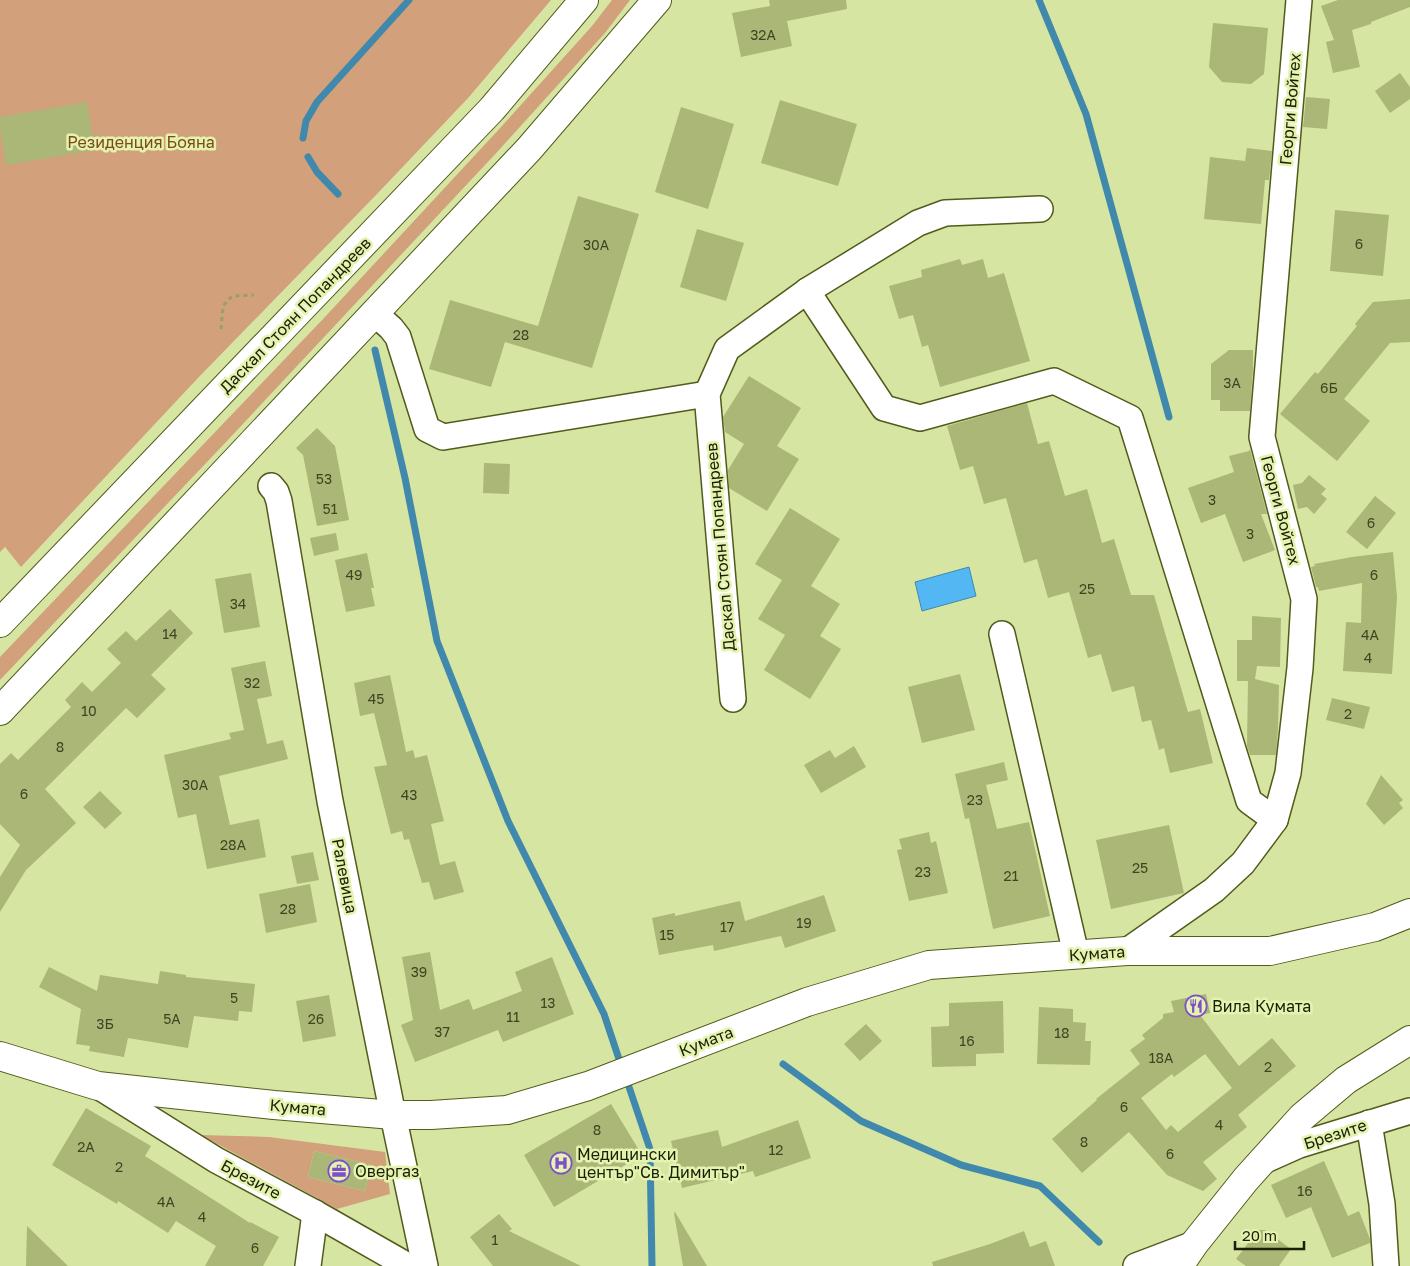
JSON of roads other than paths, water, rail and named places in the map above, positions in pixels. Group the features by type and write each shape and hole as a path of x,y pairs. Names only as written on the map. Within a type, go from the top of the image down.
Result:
{"main road":[{"name":"Даскал Стоян Попандреев","path":"0,623 492,109 584,0"},
{"path":"0,711 528,149 657,0"},
{"name":"Кумата","path":"0,1056 98,1086 274,1105 393,1115 431,1115 507,1110 588,1086 807,1002 929,965 1127,951 1270,951 1375,927 1410,912"},
{"path":"1178,1266 1246,1179 1302,1117 1346,1080 1410,1040"}],"street":[{"name":"Георги Войтех","path":"1127,951 1214,890 1243,863 1275,820 1288,773 1300,668 1304,599 1262,437 1299,0"},
{"name":"Даскал Стоян Попандреев","path":"733,700 708,394 727,349 810,297 918,223 945,213 1040,209"},
{"path":"810,297 884,408 920,418 1054,381 1130,418 1249,801 1275,820"},
{"path":"374,313 392,328 398,337 427,429 443,437 708,394"},
{"name":"Ралевица","path":"271,486 276,492 279,501 330,801 425,1266"},
{"path":"1002,634 1076,954"},
{"name":"Брезите","path":"98,1086 216,1160 408,1266"},
{"name":"Брезите","path":"1261,1162 1299,1145 1410,1111"},
{"path":"1369,1123 1382,1204 1386,1266"},
{"path":"308,1266 315,1213"},
{"path":"1136,1266 1194,1244"}],"water":[{"path":"969,567 976,596 922,611 915,582"}],"waterway":[{"path":"303,138 306,121 317,102 409,0"},
{"path":"1039,0 1086,114 1169,417"},
{"path":"308,157 317,172 338,194"},
{"path":"375,350 405,478 437,641 508,821 604,1014 622,1068"},
{"path":"783,1064 861,1121 961,1165 1040,1186 1099,1242"},
{"path":"626,1078 650,1149 652,1266"}],"place":[{"name":"Вила Кумата","path":"1196,1006"},
{"name":"Медицински център\"Св. Димитър\"","path":"561,1163"},
{"name":"Овергаз","path":"339,1171"}],"park label":[{"name":"Резиденция Бояна","path":"141,142"}]}
